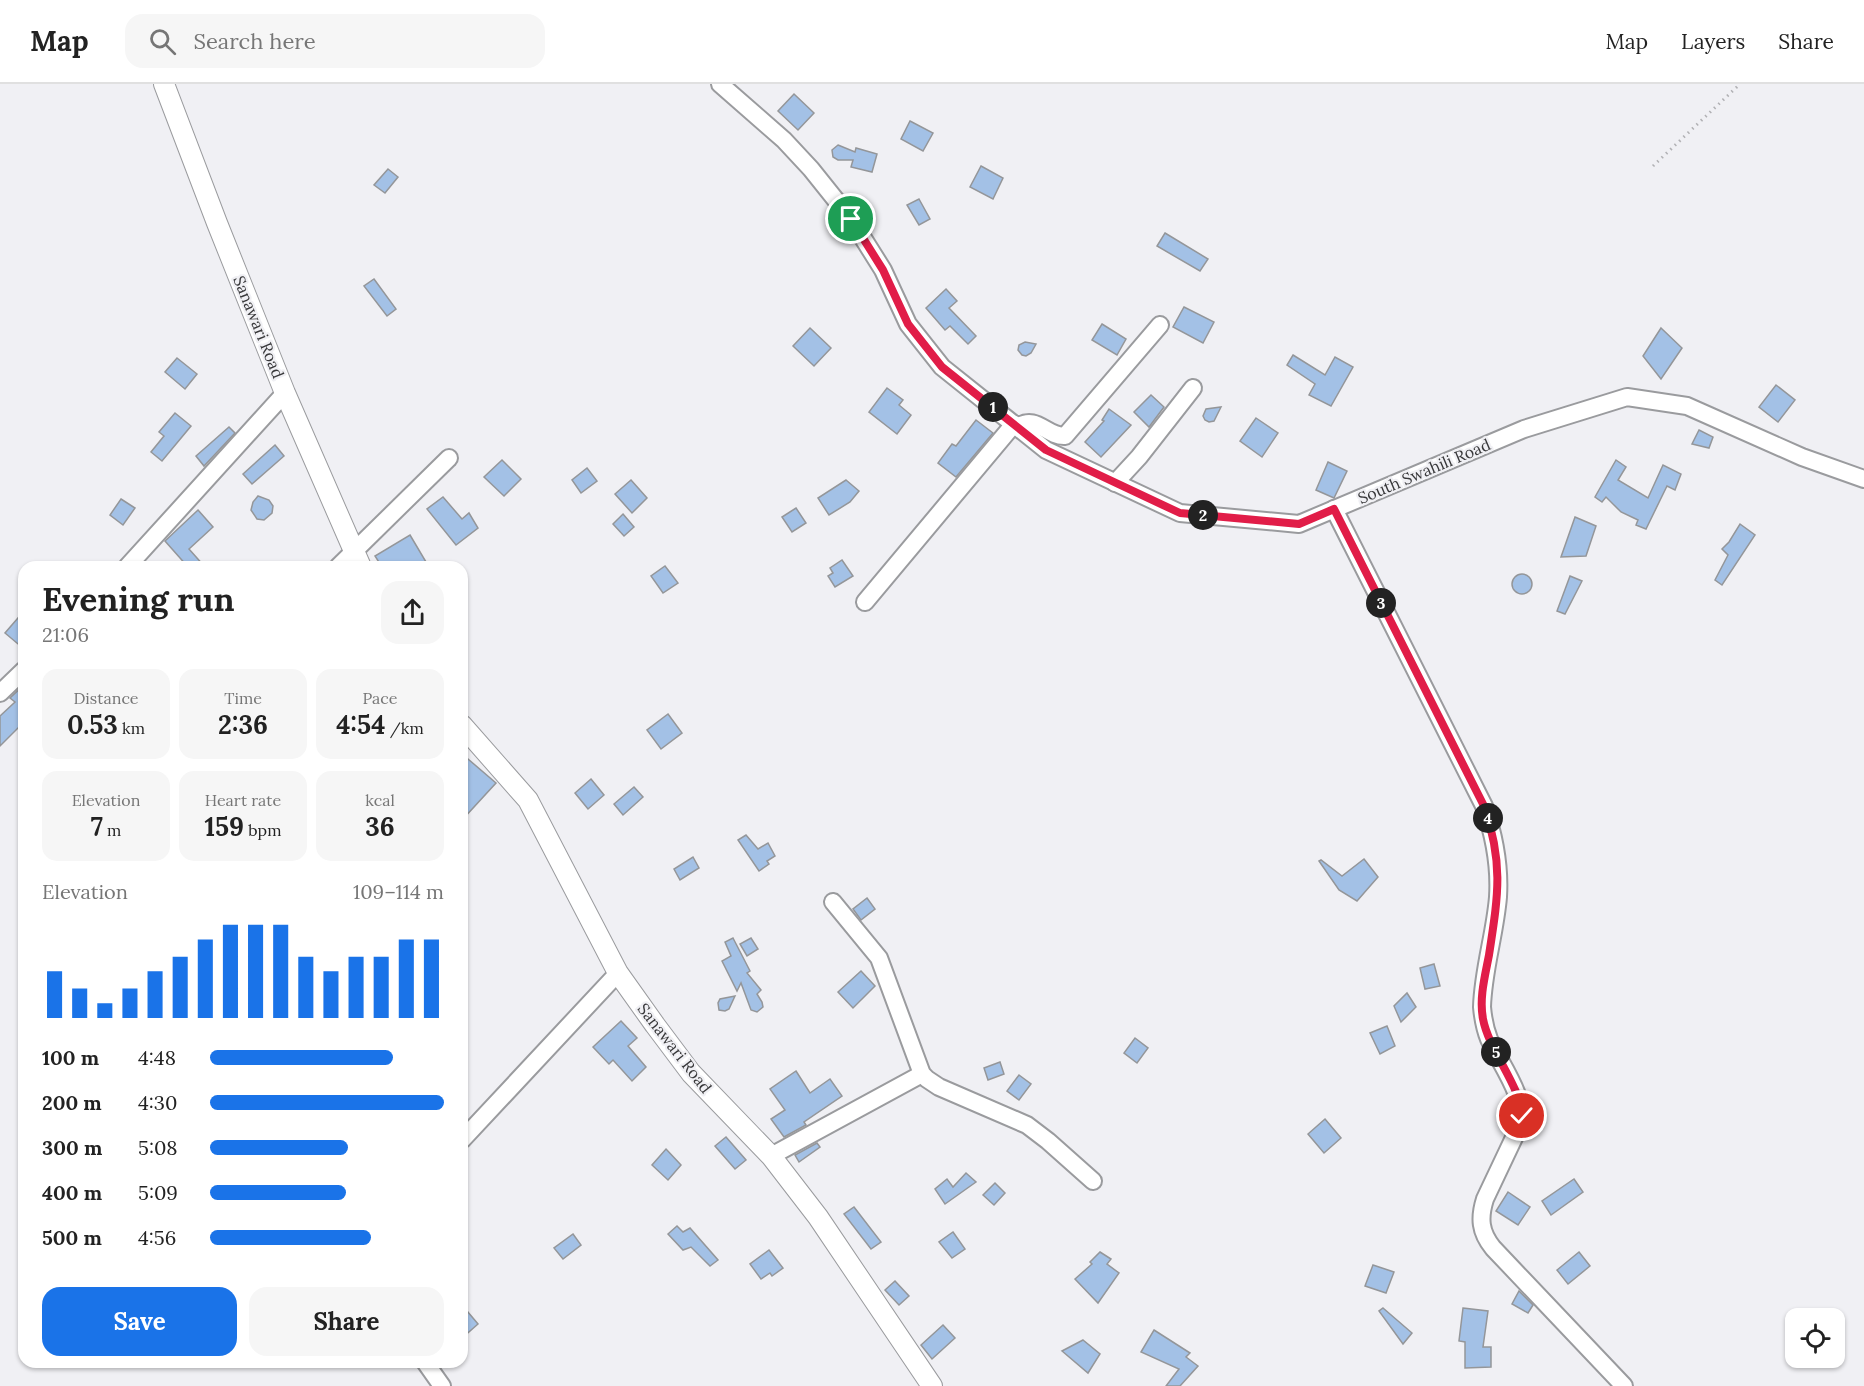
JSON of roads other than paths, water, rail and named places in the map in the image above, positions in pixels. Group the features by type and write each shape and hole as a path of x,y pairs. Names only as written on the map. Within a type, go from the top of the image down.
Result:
{"street":[{"name":"Sanawari Road","path":"164,84 285,393 357,558"},
{"name":"South Swahili Road","path":"720,84 784,140 811,169 851,219 883,270 908,324 942,367 1046,450 1180,513 1299,524 1524,429 1627,397 1687,406 1802,457 1864,479"},
{"path":"865,602 1016,426 1031,422 1059,436 1065,436 1160,325"},
{"path":"1115,483 1139,457 1193,388"},
{"path":"132,561 285,393"},
{"path":"357,558 449,458"},
{"path":"1334,509 1484,806 1496,850 1499,877 1498,899 1482,1007 1489,1038 1519,1100 1522,1116 1481,1210 1480,1222 1483,1232 1492,1248 1624,1386"},
{"path":"0,693 18,676"},
{"name":"Sanawari Road","path":"468,732 528,800 618,973 691,1073 771,1156 818,1217 932,1386"},
{"path":"833,902 879,958 922,1074 939,1087 1026,1125 1048,1141 1093,1181"},
{"path":"468,1134 618,973"},
{"path":"771,1156 922,1074"},
{"path":"429,1368 442,1386"}]}
